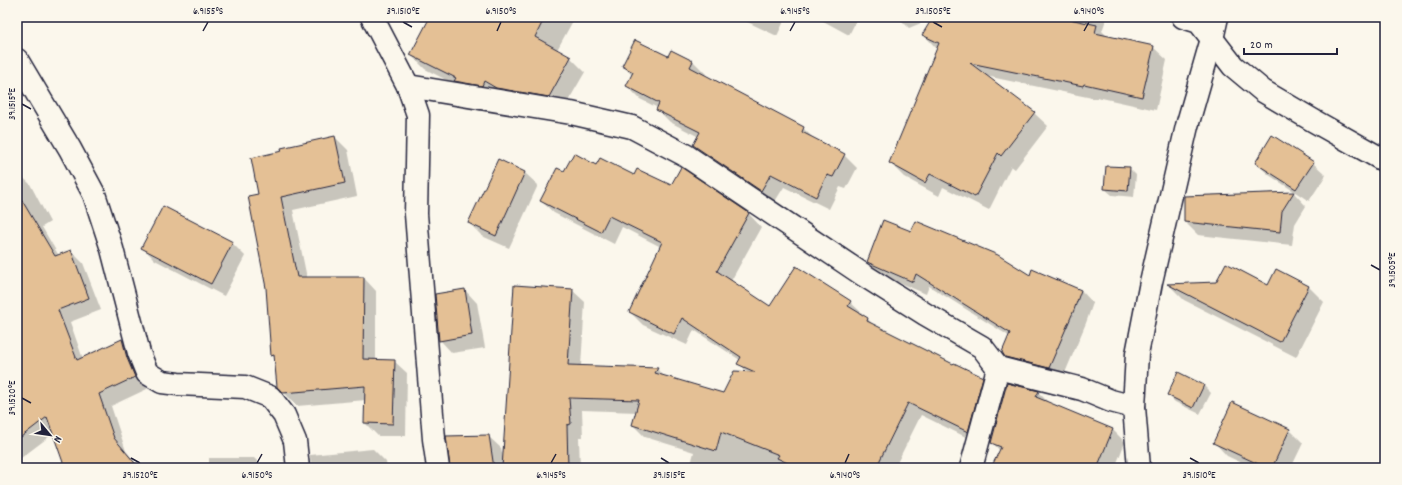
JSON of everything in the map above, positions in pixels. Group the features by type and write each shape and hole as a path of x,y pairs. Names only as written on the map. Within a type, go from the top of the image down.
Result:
{"street":[{"path":"372,17 408,86 418,116 416,214 434,439 438,468"},
{"path":"1184,17 1199,22 1233,66 1263,91 1385,161"},
{"path":"1139,468 1134,407 1138,354 1151,282 1187,126 1217,17"},
{"path":"17,60 70,149 94,194 112,249 139,353 147,373 162,382 245,387 270,397 284,415 295,441 298,468"},
{"path":"408,86 571,114 632,127 685,155 858,271 925,314 982,347 998,368 1082,389 1111,401 1134,407"},
{"path":"971,468 998,368"}],"building":[{"path":"430,17 545,17 535,37 571,57 549,97 496,88 484,81 482,86 454,81 456,78 410,55"},
{"path":"933,17 1060,17 1097,25 1095,33 1154,46 1142,97 1084,84 1083,86 970,63 1035,112 1001,156 998,153 975,197 930,174 925,183 889,163 939,43 922,35"},
{"path":"635,40 668,56 671,50 693,61 690,67 804,127 802,132 845,154 833,177 827,175 816,197 771,174 761,191 693,145 700,132 656,110 659,103 626,86 633,72 622,66"},
{"path":"1272,135 1314,162 1296,189 1255,163"},
{"path":"335,136 345,183 281,197 297,277 364,277 363,359 395,360 393,424 364,423 365,386 283,393 277,387 274,355 271,356 266,288 248,196 258,194 251,158 282,151 281,148"},
{"path":"574,153 596,165 600,158 634,175 637,169 671,185 681,167 749,213 717,271 770,306 796,266 851,301 848,306 868,318 867,321 953,364 954,363 983,377 968,432 908,403 876,468 798,468 777,458 779,455 721,432 716,451 632,425 639,400 569,398 571,424 567,425 568,468 502,468 514,285 573,289 568,365 658,368 655,373 723,393 734,371 755,372 737,364 741,357 682,318 674,334 629,312 662,242 609,216 601,232 540,201 557,168 564,171"},
{"path":"498,159 525,172 496,236 468,223"},
{"path":"1106,166 1130,167 1128,191 1104,189"},
{"path":"17,192 55,256 71,250 89,298 58,310 77,360 122,339 127,358 135,377 99,394 114,438 139,468 65,468 47,417 17,440"},
{"path":"1294,192 1282,211 1280,232 1184,222 1184,196"},
{"path":"163,206 233,242 211,284 141,248"},
{"path":"883,220 911,231 916,221 998,255 1030,275 1032,269 1081,290 1049,368 1005,357 1002,352 1010,333 916,274 913,282 867,262"},
{"path":"1226,263 1268,285 1276,269 1309,286 1280,342 1167,284 1216,282"},
{"path":"465,289 472,335 439,341 435,294"},
{"path":"1178,372 1204,385 1193,408 1167,395"},
{"path":"1007,383 1039,391 1036,397 1113,429 1097,468 991,468 1001,447 991,443"},
{"path":"1232,402 1290,429 1272,468 1267,468 1213,443"},
{"path":"489,435 494,468 450,468 446,436"}]}
